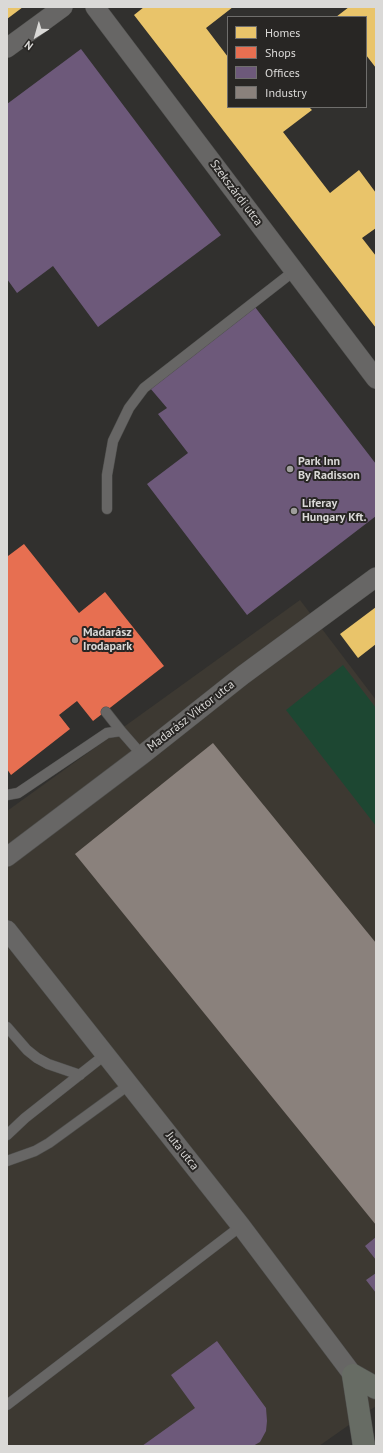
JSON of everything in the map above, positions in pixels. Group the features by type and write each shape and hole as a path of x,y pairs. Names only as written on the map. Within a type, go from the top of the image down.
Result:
{"main road":[{"path":"353,1375 376,1388"},
{"path":"353,1375 364,1446"}],"street":[{"path":"7,48 63,7"},
{"name":"Szekszárdi utca","path":"95,7 376,379"},
{"name":"Madarász Viktor utca","path":"7,857 142,755 232,683 376,577"},
{"name":"Juta utca","path":"7,930 241,1226 353,1375"}],"lane":[{"path":"107,509 107,475 113,441 129,408 144,388 294,271"},
{"path":"106,712 121,732 142,755"},
{"path":"7,795 18,793 106,733 121,732"},
{"path":"7,1027 27,1050 37,1058 48,1064 80,1075"},
{"path":"7,1135 25,1118 106,1054"},
{"path":"7,1161 35,1151 49,1143 130,1084"},
{"path":"7,1405 241,1226"}],"shaded area":[{"path":"300,600 376,700 376,1406 319,1446 7,1446 7,811"}],"green space":[{"path":"343,665 376,708 376,826 286,710"}],"building: Homes":[{"path":"7,7 23,7 7,19"},
{"path":"144,7 233,7 206,28 227,56 227,108 310,108 312,110 283,132 330,193 359,170 376,193 376,228 362,238 376,256 376,328 134,15"},
{"path":"349,7 376,7 376,68 367,56 367,16 337,16"},
{"path":"376,607 376,644 358,658 340,634"}],"building: Shops":[{"name":"Madarász Irodapark","path":"24,544 79,613 105,592 164,666 93,721 77,701 59,715 70,729 11,775 7,769 7,554 8,556"}],"building: Offices":[{"path":"81,49 221,235 98,327 53,266 17,293 7,279 7,104"},
{"path":"255,307 376,464 376,516 247,615 147,484 188,453 158,414 167,408 150,388"},
{"path":"376,1237 376,1260 365,1246"},
{"path":"376,1273 376,1293 366,1280"},
{"path":"217,1341 266,1408 266,1431 260,1442 253,1446 142,1446 195,1408 171,1375"}],"building: Industry":[{"path":"213,743 376,943 376,1225 75,854"}],"place":[{"name":"Park Inn By Radisson","path":"290,469"},
{"name":"Liferay Hungary Kft.","path":"294,511"},
{"name":"Madarász Irodapark","path":"75,640"}]}
